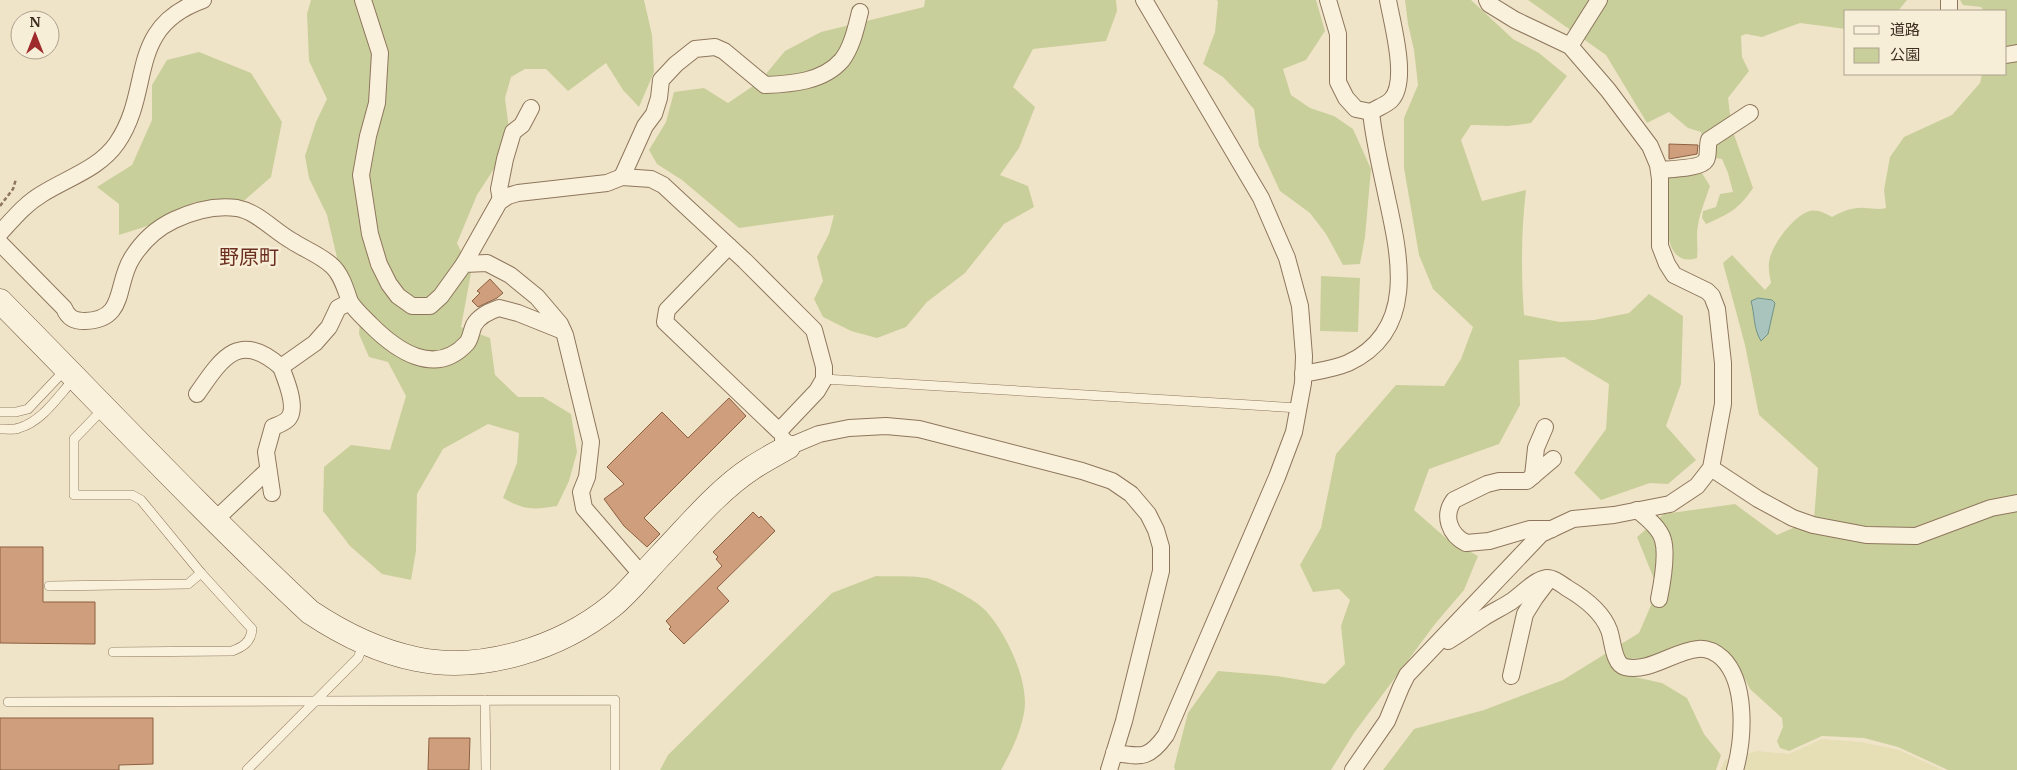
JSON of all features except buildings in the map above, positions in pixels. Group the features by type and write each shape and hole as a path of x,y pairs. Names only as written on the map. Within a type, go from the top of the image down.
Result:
{"street":[{"path":"0,233 25,206 41,194 100,161 117,143 130,119 148,48 154,36 172,15 203,0"},
{"path":"0,301 215,520 310,612 340,632 364,643 417,660 464,663 508,656 549,643 585,624 613,606 723,492 783,439 824,379 824,367 814,330 663,185 651,179 622,177 607,183 518,193 501,200 464,264 441,296 430,306 412,306 398,296 389,284 379,264 370,234 361,175 368,136 377,103 380,53 363,0"},
{"path":"1114,753 1139,756 1156,750 1166,735 1294,432 1304,374 1300,306 1287,258 1261,198 1144,0"},
{"path":"1328,0 1338,34 1338,82 1346,98 1356,109 1371,112 1392,99 1398,87 1398,58 1388,0"},
{"path":"1353,770 1387,721 1400,687 1408,675 1541,534 1573,519 1670,504 1697,486 1711,468 1723,404 1722,349 1717,309 1708,291 1674,275 1667,264 1660,246 1661,212 1658,170 1650,146 1634,122 1570,46 1514,20 1487,0"},
{"path":"1570,46 1599,0"},
{"path":"622,177 645,126 654,114 659,98 661,80 676,64 695,49 715,47 724,51 765,85 799,82 828,71 842,60 854,36 860,12"},
{"path":"501,200 499,190 512,132 522,125 531,108"},
{"path":"1304,374 1340,366 1363,354 1377,342 1387,328 1397,305 1400,275 1391,217 1374,138 1371,112"},
{"path":"1658,170 1688,167 1703,163 1706,159 1709,140 1750,113"},
{"path":"0,243 72,319 97,320 103,318 118,302 124,275 131,258 153,234 173,220 184,216 212,208 235,208 252,213 290,240 332,265 356,311 398,348 420,358 441,358 451,354 468,341 480,318 499,308 518,313 563,331"},
{"path":"728,246 666,310 665,322 783,439"},
{"path":"464,264 487,263 510,275 544,304 563,331 591,442 587,476 581,492 584,508 642,575"},
{"path":"282,367 315,343 329,327 338,308 350,302"},
{"path":"197,394 213,371 232,352 250,350 269,356 282,367 291,399 291,413 285,421 273,427 266,452 272,493"},
{"path":"783,439 849,428 886,426 919,428 1082,471 1112,481 1131,494 1148,514 1156,530 1161,547 1161,571 1124,721 1109,770"},
{"path":"1533,476 1536,448 1545,427"},
{"path":"1552,529 1530,529 1489,541 1466,543 1450,529 1449,515 1454,500 1487,484 1499,481 1527,480 1553,460"},
{"path":"1711,468 1758,499 1793,518 1813,525 1866,535 1916,536 1991,508 2017,503"},
{"path":"215,520 268,470"},
{"path":"1637,510 1648,519 1663,540 1663,579 1658,599"},
{"path":"1432,649 1461,634 1537,582 1549,578 1572,591 1597,610 1610,632 1615,656 1621,665 1625,667 1640,667 1697,649 1713,652 1724,660 1735,679 1741,709 1741,736 1735,770"},
{"path":"1511,676 1525,614 1549,578"}],"lane":[{"path":"0,412 16,412 28,409 71,373"},
{"path":"0,429 18,429 32,423 42,414 71,373"},
{"path":"824,379 1299,408"},
{"path":"104,408 74,439 74,495 136,497 141,500 201,573 250,624 252,633 246,644 232,650 113,652"},
{"path":"49,586 188,584 201,573"},
{"path":"247,770 358,658 364,643"},
{"path":"485,700 486,770"},
{"path":"8,702 615,700 615,770"}],"path":[{"path":"0,206 13,189 16,179"}],"shaded area":[{"path":"1822,739 1861,742 1899,750 1943,770 1720,770 1725,760 1757,751 1789,754"}],"green space":[{"path":"311,0 644,0 652,35 654,72 639,107 623,90 606,63 568,91 546,69 525,69 511,77 505,98 509,129 501,158 477,195 457,243 471,273 461,327 490,338 495,375 518,397 543,397 571,414 577,452 569,481 557,506 529,508 517,505 503,498 517,463 519,433 488,424 443,449 417,494 416,551 411,580 382,574 350,546 323,511 324,467 351,445 390,450 406,396 388,362 369,357 359,334 361,308 338,262 327,215 309,178 305,156 316,122 327,99 309,61 307,14"},
{"path":"925,0 1116,0 1117,11 1106,41 1033,49 1013,87 1035,107 1019,148 1000,175 1028,186 1034,207 1004,224 965,273 927,302 906,327 877,338 851,331 823,317 814,299 823,281 817,257 829,234 834,215 739,228 682,180 657,164 649,150 666,122 674,92 704,88 728,103 759,82 785,51 821,32 924,7"},
{"path":"1217,0 1316,0 1325,31 1306,60 1283,69 1291,95 1310,108 1334,116 1353,129 1371,169 1365,237 1360,264 1343,265 1326,234 1310,213 1280,191 1259,146 1254,109 1223,77 1203,64 1215,32"},
{"path":"1405,0 1471,0 1513,39 1539,53 1567,76 1531,123 1508,126 1471,125 1461,140 1482,201 1526,190 1522,252 1524,315 1560,322 1594,320 1629,313 1649,294 1683,316 1681,384 1666,426 1696,460 1668,484 1650,483 1601,500 1574,473 1606,429 1609,384 1564,357 1519,360 1520,405 1499,444 1429,469 1414,510 1447,539 1478,556 1464,590 1435,624 1354,733 1331,770 1175,770 1174,767 1188,713 1218,671 1277,676 1325,684 1345,664 1341,626 1350,600 1339,589 1313,592 1300,565 1321,528 1336,454 1396,385 1444,386 1461,359 1473,327 1433,289 1419,255 1404,168 1404,118 1418,85"},
{"path":"1528,0 1907,0 1899,10 1844,10 1844,29 1800,23 1762,37 1746,34 1741,36 1742,57 1749,71 1728,98 1732,129 1753,188 1733,210 1706,224 1702,218 1703,211 1716,207 1720,194 1733,192 1722,159 1708,157 1701,132 1688,128 1669,112 1647,123 1606,55"},
{"path":"1960,0 2017,0 2017,770 1948,770 1898,747 1864,738 1822,736 1789,751 1780,748 1777,741 1783,727 1782,718 1750,689 1735,660 1706,654 1629,659 1622,662 1621,674 1662,683 1687,698 1704,734 1721,755 1716,770 1383,770 1414,729 1484,710 1563,680 1639,633 1658,589 1637,537 1664,514 1735,504 1777,535 1814,519 1818,468 1759,415 1745,345 1723,263 1732,255 1765,290 1771,283 1769,265 1773,249 1783,234 1801,215 1814,211 1832,217 1852,209 1886,208 1884,190 1890,157 1904,137 1952,115 1980,83 1982,75 2007,75 2007,10 1983,10 1981,7 1963,5"},
{"path":"199,52 251,73 282,122 271,177 239,205 195,202 163,221 119,235 119,204 97,187 132,165 152,120 152,85 167,60"},
{"path":"1680,170 1700,170 1710,186 1698,227 1697,258 1685,259 1676,254 1670,244 1667,231 1667,178"},
{"path":"1321,276 1360,278 1358,332 1320,331"},
{"path":"876,576 924,578 944,585 981,606 1002,632 1020,674 1025,701 1018,736 1001,770 660,770 668,755 832,593"}],"water":[{"path":"1758,298 1772,300 1775,303 1768,334 1761,341 1755,326 1751,301"}],"district":[{"name":"野原町","path":"249,257"}]}
